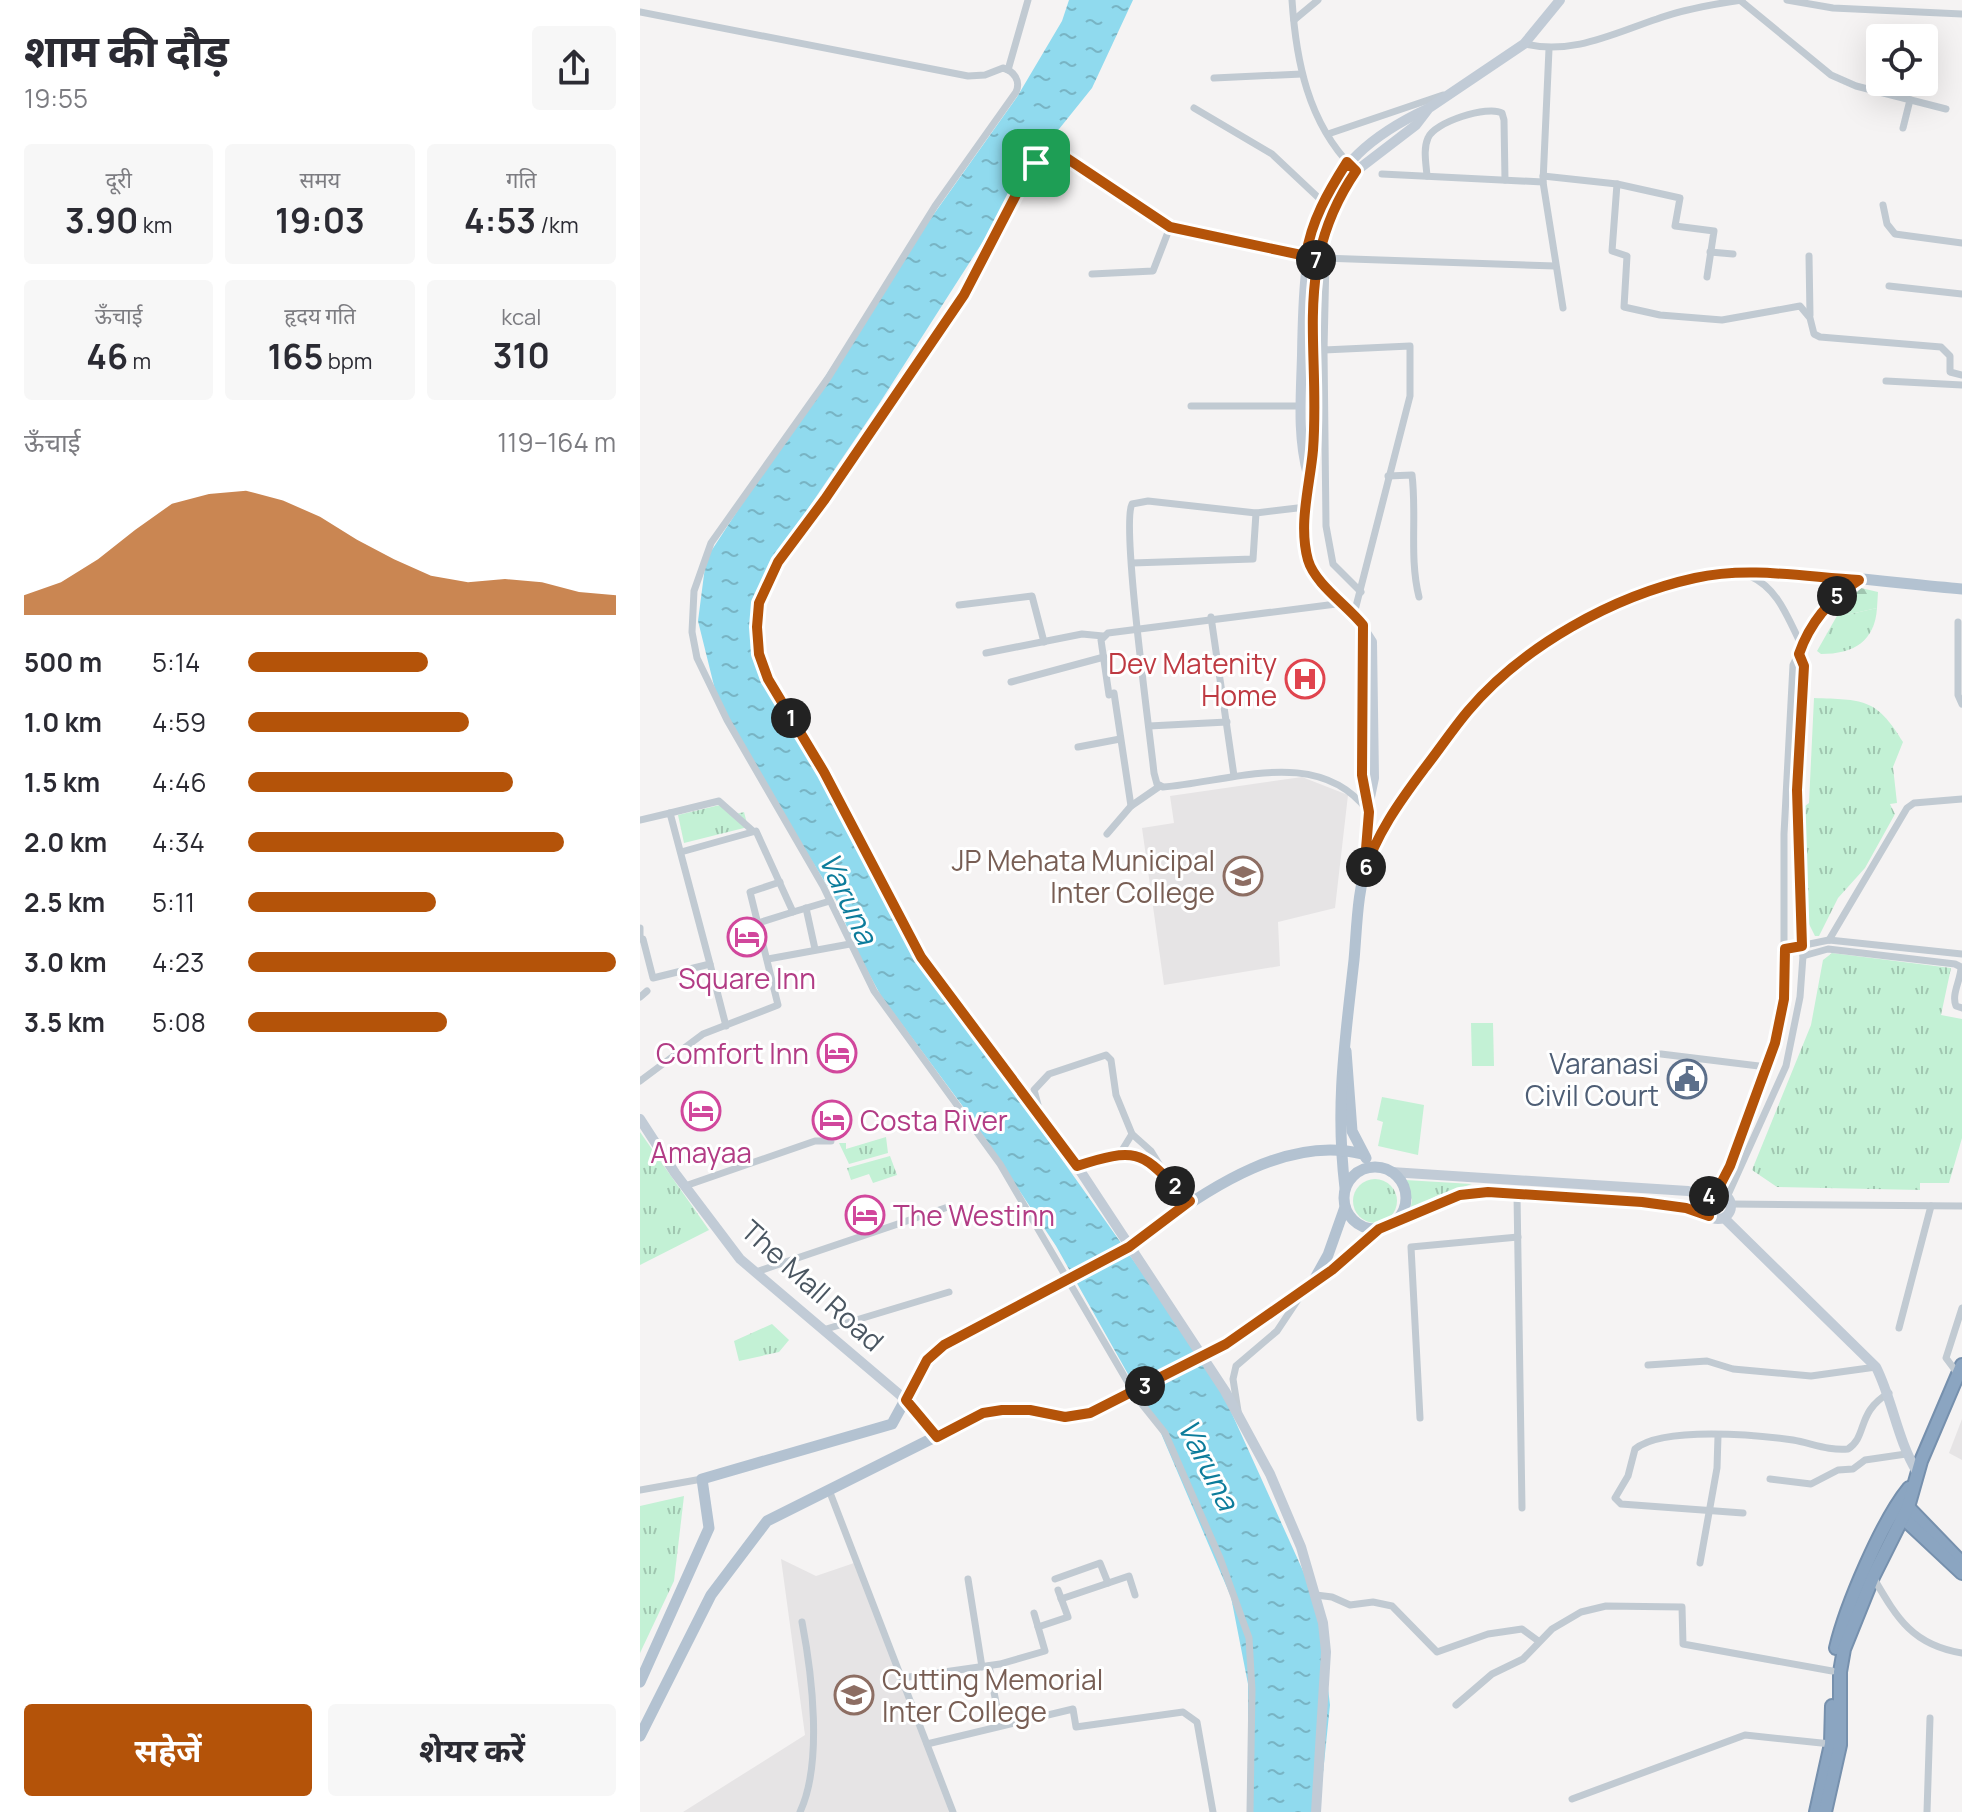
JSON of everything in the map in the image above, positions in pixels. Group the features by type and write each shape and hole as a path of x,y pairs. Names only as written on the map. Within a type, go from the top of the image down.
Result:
{"highway":[{"path":"1816,1812 1831,1744 1832,1671 1843,1622 1912,1485 1960,1369"},
{"path":"1901,1508 1962,1563"},
{"path":"1901,1508 1962,1573"},
{"path":"1825,1812 1840,1745 1840,1672 1844,1649 1901,1508"}],"main road":[{"path":"1308,1288 1328,1255 1345,1207 1338,1107 1364,874 1376,843 1407,792 1469,710 1532,654 1579,624 1635,597 1696,578 1743,573 1962,589"},
{"path":"1345,1047 1349,1064 1349,1111 1362,1154"},
{"path":"640,1682 709,1528 702,1479 892,1424 927,1360 944,1345 1129,1247 1190,1201 1283,1157 1340,1148 1362,1154 1376,1167 1391,1172 1403,1186 1405,1204 1384,1227 1308,1288 1226,1344 1090,1413 1065,1417 1030,1410 993,1411 767,1521 711,1595 640,1736"},
{"path":"1345,1188 1357,1172 1376,1167"},
{"path":"1345,1207 1361,1226 1384,1227"}],"street":[{"path":"1008,70 1028,0"},
{"path":"1292,0 1302,74 1309,101 1328,134 1356,171"},
{"path":"1294,20 1318,0"},
{"path":"1361,592 1333,564 1326,526 1324,350 1316,257 1309,238 1323,202 1347,162 1404,121 1461,89 1524,44 1560,0"},
{"path":"1524,44 1549,49 1595,42 1659,18 1743,0 1831,75 1946,109"},
{"path":"1787,0 1833,8 1915,9 1962,14"},
{"path":"1915,9 1917,0"},
{"path":"640,12 968,76 1008,70"},
{"path":"1549,49 1543,179 1563,308"},
{"path":"1008,70 1018,81 1016,92 935,206 828,378 711,543 694,591 692,632 697,658 727,720 765,781 887,1011 1000,1164 1137,1398 1165,1433 1220,1558 1249,1638 1252,1690 1250,1812"},
{"path":"1214,78 1302,74"},
{"path":"1328,134 1461,89"},
{"path":"1903,128 1910,100"},
{"path":"1194,108 1272,154 1323,202"},
{"path":"1308,477 1301,454 1301,406 1316,257 1344,189 1356,171 1416,125 1429,108"},
{"path":"1427,176 1425,148 1430,133 1449,121 1492,110 1502,113 1504,120 1505,180"},
{"path":"1316,1812 1326,1652 1316,1595 1284,1505 1239,1416 1077,1166 921,957 824,772 768,679 758,646 759,603 786,550 825,499 964,295 1018,191 1047,152 1059,153 1170,227 1316,257 1555,266"},
{"path":"1382,174 1617,184 1680,198 1675,226 1714,231 1707,277"},
{"path":"1617,184 1612,251 1627,256 1624,307 1660,315 1722,320 1796,306 1810,318"},
{"path":"1883,205 1887,224 1895,234 1962,243"},
{"path":"1092,274 1153,271 1170,227"},
{"path":"1710,252 1733,254"},
{"path":"1809,256 1810,318 1814,334 1941,347 1950,356 1950,372 1962,375"},
{"path":"1316,257 1312,311 1313,451 1306,507 1309,562 1315,574 1363,625 1362,775 1369,807 1364,874"},
{"path":"1889,286 1962,294"},
{"path":"1324,350 1410,346 1410,396 1354,614"},
{"path":"1886,381 1962,385"},
{"path":"1191,406 1301,406"},
{"path":"1388,476 1412,475 1416,532 1414,575 1419,597"},
{"path":"1160,786 1154,773 1129,509 1138,501 1256,513 1306,507"},
{"path":"1132,563 1253,559 1256,513"},
{"path":"1724,1218 1786,1066 1797,1022 1803,956 1797,790 1804,666 1801,650 1771,588 1743,573"},
{"path":"1709,1216 1705,1208 1767,1067 1784,999 1784,834 1793,665 1819,615 1841,592 1859,580"},
{"path":"959,605 1032,596 1044,642"},
{"path":"986,653 1082,634 1103,636 1139,627 1211,617 1344,603"},
{"path":"1211,617 1234,776"},
{"path":"1958,622 1958,695 1962,704"},
{"path":"1103,636 1104,657 1131,806"},
{"path":"1011,682 1104,657"},
{"path":"1149,726 1227,722"},
{"path":"1078,747 1120,739"},
{"path":"1107,834 1131,806 1160,786 1234,776 1293,772 1314,775 1348,788 1369,807"},
{"path":"1829,940 1907,808 1914,803 1962,799"},
{"path":"640,820 719,801 758,832 793,912"},
{"path":"670,813 726,1026"},
{"path":"681,852 753,831"},
{"path":"640,1081 703,1034 778,1005 750,892 780,882"},
{"path":"758,923 830,901"},
{"path":"806,908 815,949"},
{"path":"640,928 653,978 710,964"},
{"path":"1785,949 1829,940 1962,954"},
{"path":"768,959 850,944"},
{"path":"1803,956 1828,949 1955,964 1961,967 1961,973 1953,1001 1962,1008"},
{"path":"640,997 647,991"},
{"path":"1661,1054 1767,1067"},
{"path":"1034,1110 1038,1105 1033,1093 1046,1076 1106,1055 1111,1060 1116,1095 1132,1134 1151,1151 1169,1180"},
{"name":"The Mall Road","path":"640,1119 740,1259 906,1400 937,1437"},
{"path":"1121,1152 1132,1134"},
{"path":"685,1186 815,1141 831,1141"},
{"path":"1077,1166 1121,1152 1139,1156 1190,1201"},
{"path":"1391,1172 1688,1191 1729,1200 1962,1206"},
{"path":"1384,1227 1460,1195 1642,1202 1686,1208 1724,1218 1876,1367 1889,1393 1906,1454 1917,1472"},
{"path":"1517,1195 1522,1508"},
{"path":"1899,1328 1931,1206"},
{"path":"756,1272 948,1207"},
{"path":"1420,1418 1411,1247 1518,1237"},
{"path":"1239,1416 1233,1379 1236,1366 1277,1331 1308,1288"},
{"path":"823,1330 949,1292"},
{"path":"1960,1369 1947,1362 1946,1354 1962,1308"},
{"path":"1648,1365 1707,1361 1733,1369 1811,1376 1876,1367"},
{"path":"1743,1513 1621,1504 1615,1498 1628,1476 1638,1446 1675,1437 1718,1436 1778,1438 1848,1449 1855,1444 1870,1405 1889,1393"},
{"path":"1700,1563 1710,1510 1718,1436"},
{"path":"1770,1479 1811,1484 1838,1470 1851,1469 1862,1461 1906,1454"},
{"path":"640,1490 702,1479"},
{"path":"829,1490 953,1812"},
{"path":"1055,1579 1100,1563 1108,1583"},
{"path":"1061,1599 1129,1576 1135,1595"},
{"path":"1873,1577 1907,1629 1935,1649 1962,1653"},
{"path":"968,1579 998,1713"},
{"path":"1038,1627 1068,1617 1058,1590"},
{"path":"1316,1595 1332,1597 1350,1605 1373,1602 1392,1606 1439,1653 1479,1637 1522,1629 1537,1640"},
{"path":"1456,1705 1492,1674 1523,1659 1537,1640 1562,1622 1595,1608 1680,1606 1684,1610 1680,1639 1685,1645 1832,1671"},
{"path":"902,1678 986,1666 1045,1651 1034,1613"},
{"path":"800,1812 807,1790 813,1694 802,1622"},
{"path":"927,1744 1073,1709 1076,1727 1183,1712 1197,1722 1213,1812"},
{"path":"1927,1812 1930,1718"},
{"path":"1572,1799 1745,1735 1831,1744"}],"shaded area":[{"name":"JP Mehata Municipal Inter College","path":"1302,777 1348,795 1335,908 1278,922 1280,966 1164,985 1142,828 1174,823 1170,796"},
{"path":"1962,1419 1962,1460 1949,1453"},
{"name":"Cutting Memorial Inter College","path":"781,1559 816,1576 857,1562 953,1812 683,1812 805,1735"}],"green space":[{"path":"1861,588 1878,592 1877,608 1846,615 1842,607"},
{"path":"1842,607 1846,615 1877,608 1872,629 1853,648 1821,654 1817,651"},
{"path":"1814,698 1844,699 1866,704 1884,716 1903,742 1893,767 1897,803 1890,804 1895,814 1865,868 1838,898 1819,936 1815,936 1804,914 1805,806 1809,803"},
{"path":"724,804 736,814 744,812 748,827 684,843 678,815"},
{"path":"1832,953 1951,968 1941,1015 1962,1019 1962,1138 1949,1183 1920,1183 1920,1190 1777,1187 1752,1170 1811,1025 1823,960"},
{"path":"1471,1023 1493,1023 1494,1066 1472,1066"},
{"path":"1382,1097 1424,1105 1418,1155 1378,1146 1383,1122 1377,1120"},
{"path":"640,1132 709,1230 640,1265"},
{"path":"886,1137 888,1153 849,1164 839,1143 846,1143 846,1149"},
{"path":"890,1156 897,1175 873,1183 869,1174 851,1180 847,1168"},
{"path":"1375,1179 1390,1186 1397,1201 1390,1216 1375,1223 1360,1216 1353,1201 1360,1186"},
{"path":"1405,1180 1472,1184 1436,1196 1410,1211 1412,1200"},
{"path":"772,1324 789,1340 779,1352 739,1361 734,1341"},
{"path":"684,1496 674,1581 640,1653 640,1506"}],"water":[{"name":"Varuna","path":"1069,0 1133,0 1092,88 1039,154 879,404 778,553 754,626 759,668 821,763 970,1030 1214,1374 1318,1604 1330,1705 1319,1812 1248,1812 1248,1684 1231,1597 1160,1431 1056,1246 970,1116 881,996 854,946 838,903 721,714 698,621 706,559 902,259 1017,97 1062,21"}],"place":[{"name":"Dev Matenity Home","path":"1305,679"},
{"name":"JP Mehata Municipal Inter College","path":"1243,876"},
{"name":"Square Inn","path":"747,937"},
{"name":"Comfort Inn","path":"837,1053"},
{"name":"Varanasi Civil Court","path":"1687,1079"},
{"name":"Amayaa","path":"701,1111"},
{"name":"Costa River","path":"832,1120"},
{"name":"The Westinn","path":"865,1215"},
{"name":"Cutting Memorial Inter College","path":"854,1695"}],"route":[{"path":"1054,151 1178,230 1306,256 1313,225 1336,178 1347,162 1356,171 1344,189 1316,258 1312,311 1313,451 1308,477 1306,545 1315,574 1363,625 1362,775 1369,802 1364,874 1376,843 1407,792 1469,710 1532,654 1579,624 1635,597 1696,578 1743,573 1859,580 1841,592 1819,615 1799,654 1804,666 1797,790 1802,946 1785,949 1786,973 1779,1029 1730,1166 1716,1193 1706,1200 1705,1208 1709,1216 1686,1208 1642,1202 1488,1192 1460,1195 1379,1229 1332,1270 1226,1344 1090,1413 1065,1417 1030,1410 1002,1410 983,1413 937,1437 906,1400 927,1360 944,1345 1129,1247 1190,1201 1135,1154 1121,1152 1077,1166 933,976 824,772 768,679 759,654 758,611 762,594 778,562 825,499 964,295 1036,163 1047,152 1054,151"}]}
